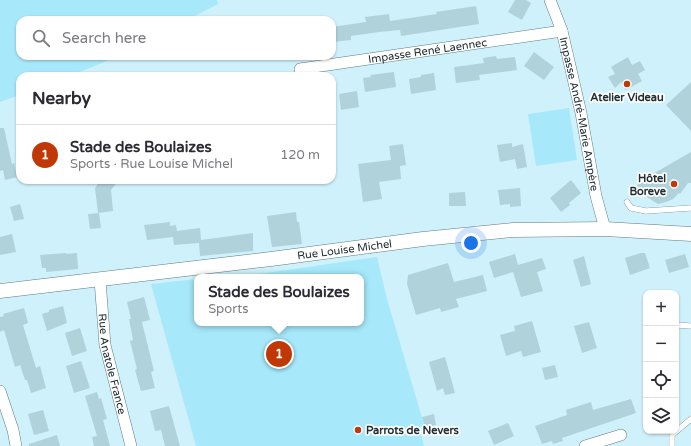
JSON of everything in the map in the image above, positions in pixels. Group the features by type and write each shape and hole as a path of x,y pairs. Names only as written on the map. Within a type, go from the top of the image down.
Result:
{"street":[{"name":"Impasse André-Marie Ampère","path":"550,0 562,31 581,113 596,196 605,229"},
{"name":"Impasse René Laennec","path":"300,72 300,69 562,31"},
{"name":"Rue Louise Michel","path":"0,291 100,280 423,239 512,230 605,229 691,234"},
{"name":"Rue Anatole France","path":"100,280 105,345 131,446"},
{"path":"0,391 13,430 16,446"},
{"path":"585,446 622,435"}],"lane":[{"path":"627,202 631,208 646,211 691,208"},
{"path":"679,325 691,326"},
{"path":"672,446 672,435 691,419"}],"shaded area":[{"path":"0,0 217,0 218,4 195,16 16,16 16,60 108,60 79,72 16,72 16,96 0,102"},
{"path":"569,108 577,160 536,166 528,114"},
{"path":"377,257 387,299 425,428 421,434 424,446 196,446 151,284 194,279 194,326 364,326 364,274 254,274"}],"building":[{"path":"515,0 526,0 531,3 522,20 508,12"},
{"path":"476,6 479,24 401,36 400,30 379,32 351,36 351,40 336,42 336,26 366,22 365,17 389,14 390,21 437,14 436,12"},
{"path":"534,52 554,67 544,80 524,66"},
{"path":"496,56 497,59 515,57 517,70 479,75 480,80 456,83 454,67 484,63 483,58"},
{"path":"628,57 632,65 640,61 645,70 638,74 642,81 626,90 621,82 615,88 608,77 615,74 611,67"},
{"path":"394,72 396,87 365,92 363,78 371,77 370,75"},
{"path":"434,73 436,90 411,94 409,79"},
{"path":"691,82 691,131 666,105"},
{"path":"357,91 359,107 341,110 339,94"},
{"path":"0,128 4,128 12,164 14,163 16,177 5,180 3,170 0,171"},
{"path":"512,143 512,147 523,144 527,167 517,169 515,159 500,162 497,145"},
{"path":"403,144 406,165 400,166 401,179 379,182 382,199 363,202 358,164 391,160 389,146"},
{"path":"691,152 691,183 688,183 680,194 679,193 673,199 658,204 642,194 637,185 645,181 644,179"},
{"path":"571,180 581,193 561,212 550,198"},
{"path":"98,184 116,184 111,190 113,211 98,213 95,188"},
{"path":"520,188 521,206 510,207 510,204 500,205 498,190"},
{"path":"465,192 466,206 449,206 449,193"},
{"path":"20,204 24,219 14,221 10,207"},
{"path":"296,212 302,244 272,247 267,216"},
{"path":"99,213 101,228 90,229 88,214"},
{"path":"170,222 170,226 176,225 177,231 200,228 201,240 253,233 253,251 200,256 199,243 174,245 173,237 147,240 144,225"},
{"path":"12,234 16,252 0,255 0,237"},
{"path":"77,253 78,269 46,272 46,268 42,268 40,255"},
{"path":"645,253 650,268 630,275 625,258"},
{"path":"515,254 518,265 542,258 546,269 537,272 543,291 521,297 513,272 494,278 489,262"},
{"path":"685,254 689,267 669,273 665,260"},
{"path":"584,256 591,284 581,287 573,260"},
{"path":"448,263 454,282 483,275 487,291 456,299 459,307 441,312 440,308 416,315 407,284 408,275"},
{"path":"144,297 150,320 142,322 154,371 151,372 155,388 141,391 135,370 137,369 130,341 133,340 129,319 131,319 127,302"},
{"path":"63,306 67,323 47,331 42,314 49,312 49,310"},
{"path":"24,308 28,323 23,325 36,368 40,366 46,388 31,393 20,365 15,367 4,330 0,332 0,317 4,316 3,314"},
{"path":"532,321 541,352 523,357 521,351 506,356 500,335 515,331 514,326"},
{"path":"589,322 597,348 582,353 574,326"},
{"path":"80,328 87,351 72,356 65,333"},
{"path":"445,357 455,393 445,395 443,388 437,391 429,362"},
{"path":"81,361 90,388 74,393 66,366"},
{"path":"555,365 558,377 545,380 542,368"},
{"path":"97,392 99,399 101,398 107,419 103,420 110,446 94,446 92,437 97,436 85,396"},
{"path":"631,399 636,413 562,438 563,441 553,444 552,441 542,444 535,426 567,415 566,410 591,402 593,410"},
{"path":"169,406 180,446 165,446 161,430 155,431 150,411"},
{"path":"43,410 49,431 34,435 28,414"},
{"path":"434,414 436,425 425,428 422,417"},
{"path":"508,423 514,436 494,445 488,431"},
{"path":"57,435 60,446 29,446 29,444"}],"place":[{"name":"Atelier Videau","path":"627,84"},
{"name":"Hôtel Boreve","path":"674,184"},
{"name":"Stade des Boulaizes","path":"279,354"},
{"name":"Parrots de Nevers","path":"358,430"}]}
